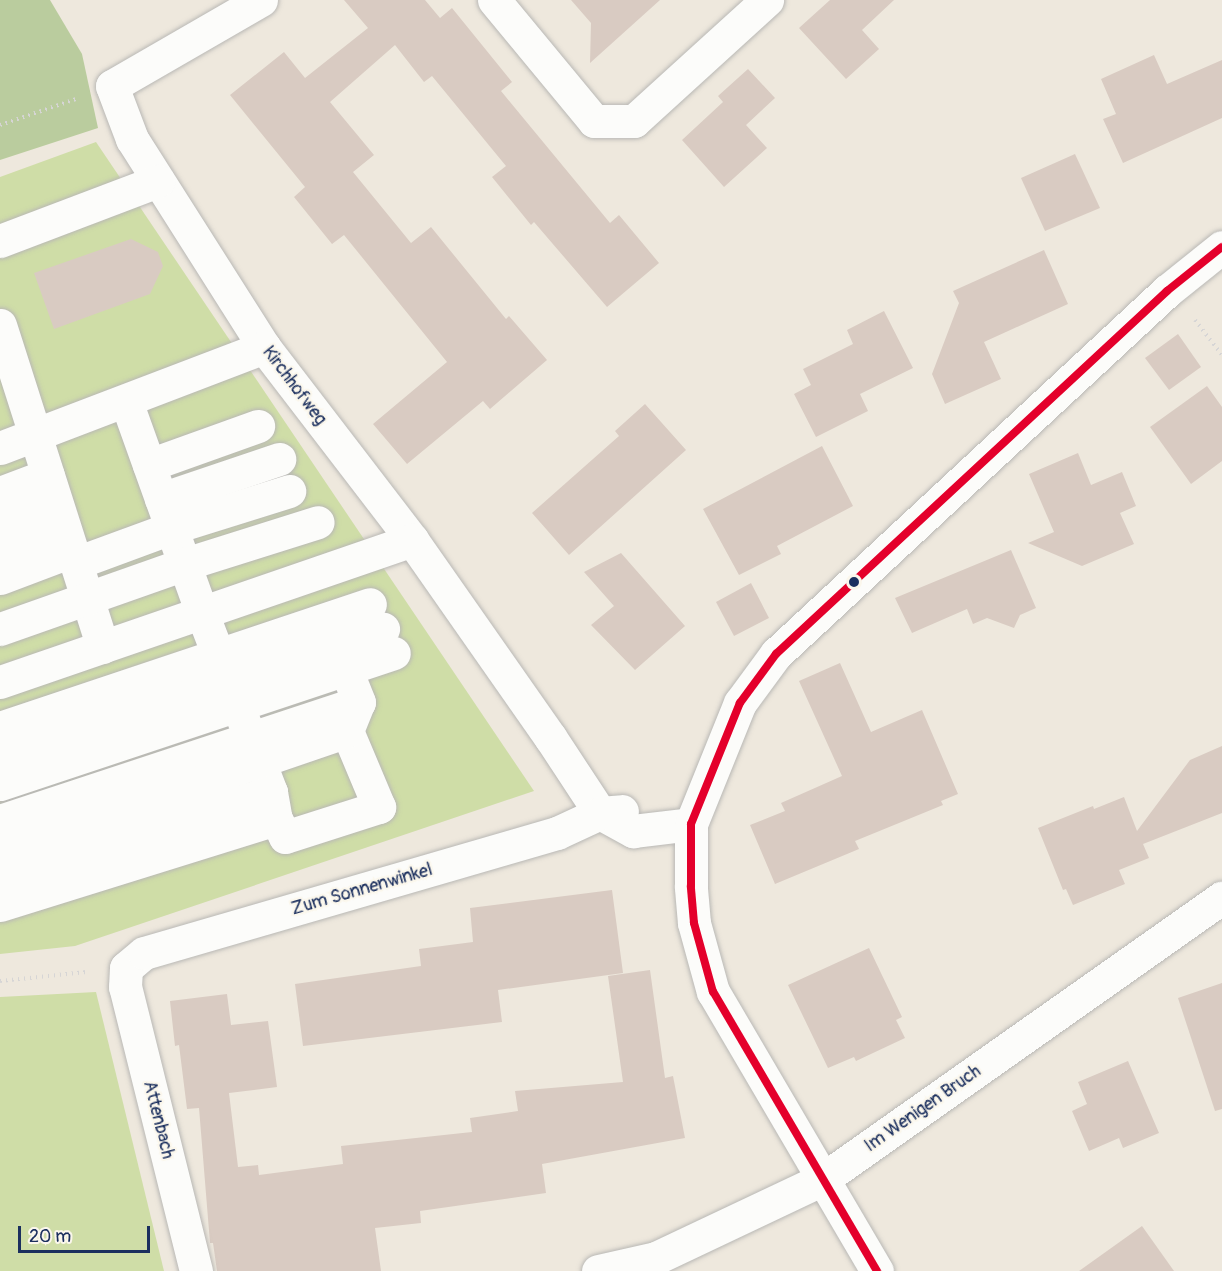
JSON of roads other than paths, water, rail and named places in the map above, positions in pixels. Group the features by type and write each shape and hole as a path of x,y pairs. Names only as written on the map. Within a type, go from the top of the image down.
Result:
{"street":[{"name":"Kirchhofweg","path":"261,0 112,86 132,138 264,347 412,540 550,737 600,813"},
{"path":"494,0 594,121 634,121 767,0"},
{"path":"0,241 158,181"},
{"path":"877,1271 713,992 694,923 691,886 691,824 740,703 776,654 1167,291 1222,247"},
{"path":"0,325 103,647"},
{"path":"0,448 264,347"},
{"path":"126,401 285,837 379,807 353,717 346,670"},
{"path":"167,513 285,474"},
{"path":"0,551 69,543 285,474"},
{"path":"0,579 69,543 285,474"},
{"path":"0,493 69,543"},
{"path":"0,522 69,543"},
{"path":"0,682 412,540"},
{"path":"0,608 69,543"},
{"path":"0,629 69,543"},
{"path":"0,728 218,653 382,629"},
{"path":"0,760 233,694 346,670 382,629"},
{"path":"0,784 233,694 382,629"},
{"path":"0,820 254,749 353,717"},
{"path":"0,850 254,749"},
{"path":"1,895 273,805"},
{"path":"600,813 635,810 691,824"},
{"name":"Zum Sonnenwinkel","path":"126,968 144,953 557,833 600,813"},
{"name":"Im Wenigen Bruch","path":"598,1271 656,1258 823,1179 1222,898"},
{"name":"Attenbach","path":"126,968 125,987 196,1271"}]}
